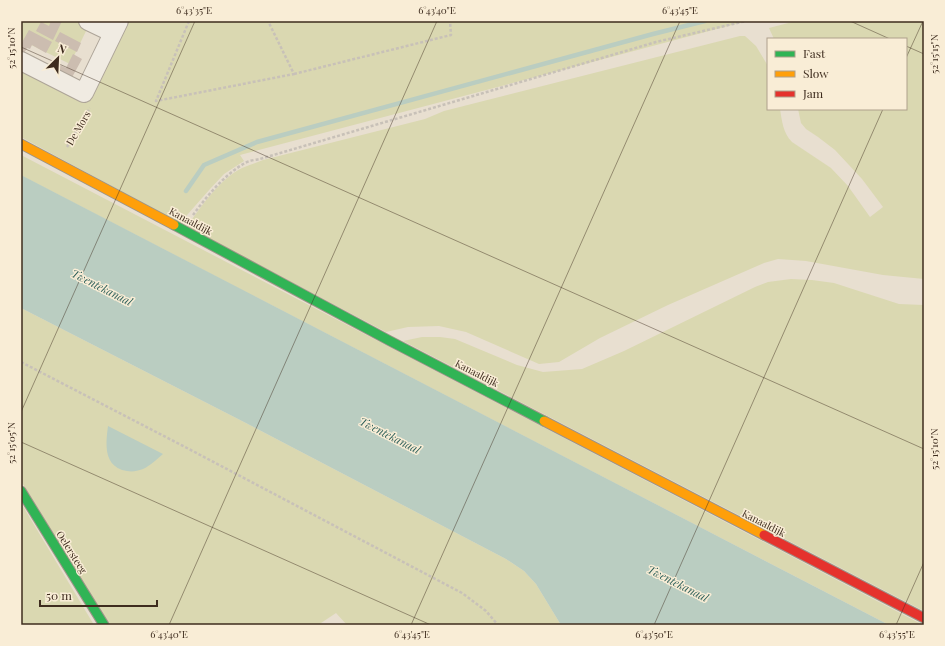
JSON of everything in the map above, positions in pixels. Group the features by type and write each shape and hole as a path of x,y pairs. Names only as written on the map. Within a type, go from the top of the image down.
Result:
{"street":[{"path":"21,61 84,92 116,27 88,21"},
{"name":"Kanaaldijk","path":"21,144 397,344 924,618"},
{"name":"Oelersteeg","path":"21,491 104,625"}],"path":[{"path":"189,21 156,101 294,74 451,35 450,21"},
{"path":"268,21 294,74"},
{"path":"182,229 200,205 228,175 247,162 656,42 746,21"},
{"name":"De Mors","path":"58,163 90,109 90,105 84,92"},
{"path":"21,362 462,593 486,611 498,625"}],"shaded area":[{"path":"21,21 76,21 88,27 70,64 21,40"},
{"path":"125,21 747,21 240,155 244,161 224,174 180,223 21,137 21,64 74,91"},
{"path":"796,21 924,21 924,279 883,275 806,261 778,259 764,263 668,305 600,338 559,362 539,364 466,332 439,326 408,327 386,332 187,227 204,202 218,186 242,168 263,160 425,119 444,111 740,36 745,36 756,46 767,64 767,110 780,110 783,127 792,142 831,168 848,186 870,217 883,207 862,179 835,150 806,129 801,123 798,110 907,110 907,38 774,38 769,28"},
{"path":"21,155 923,625 889,625 26,178 21,175"},
{"path":"791,279 834,283 899,304 924,305 924,611 403,341 422,337 455,339 517,365 543,372 582,369 624,351 755,287 768,282"},
{"path":"21,308 242,421 506,559 524,571 536,584 561,625 347,625 336,613 318,625 108,625 21,481"},
{"path":"21,503 94,625 21,625"}],"water":[{"name":"Twentekanaal","path":"21,175 889,625 561,625 536,584 524,571 506,559 242,421 21,308"},
{"path":"108,426 163,454 151,464 137,471 122,470 116,467 107,451"}],"building":[{"path":"51,21 62,21 53,40 36,31 41,22 49,26"},
{"path":"29,30 52,42 46,53 32,45 30,49 27,48 21,57 21,44"},
{"path":"60,32 81,43 77,52 55,41"},
{"path":"73,54 82,59 70,81 53,73 58,64 66,68"}],"waterway":[{"path":"186,191 204,165 257,142 705,21"}],"traffic: fast":[{"path":"174,225 390,341 544,421"},
{"path":"21,491 104,625"}],"traffic: slow":[{"path":"21,144 174,225"},
{"path":"544,421 764,535"}],"traffic: jam":[{"path":"764,535 924,618"}]}
